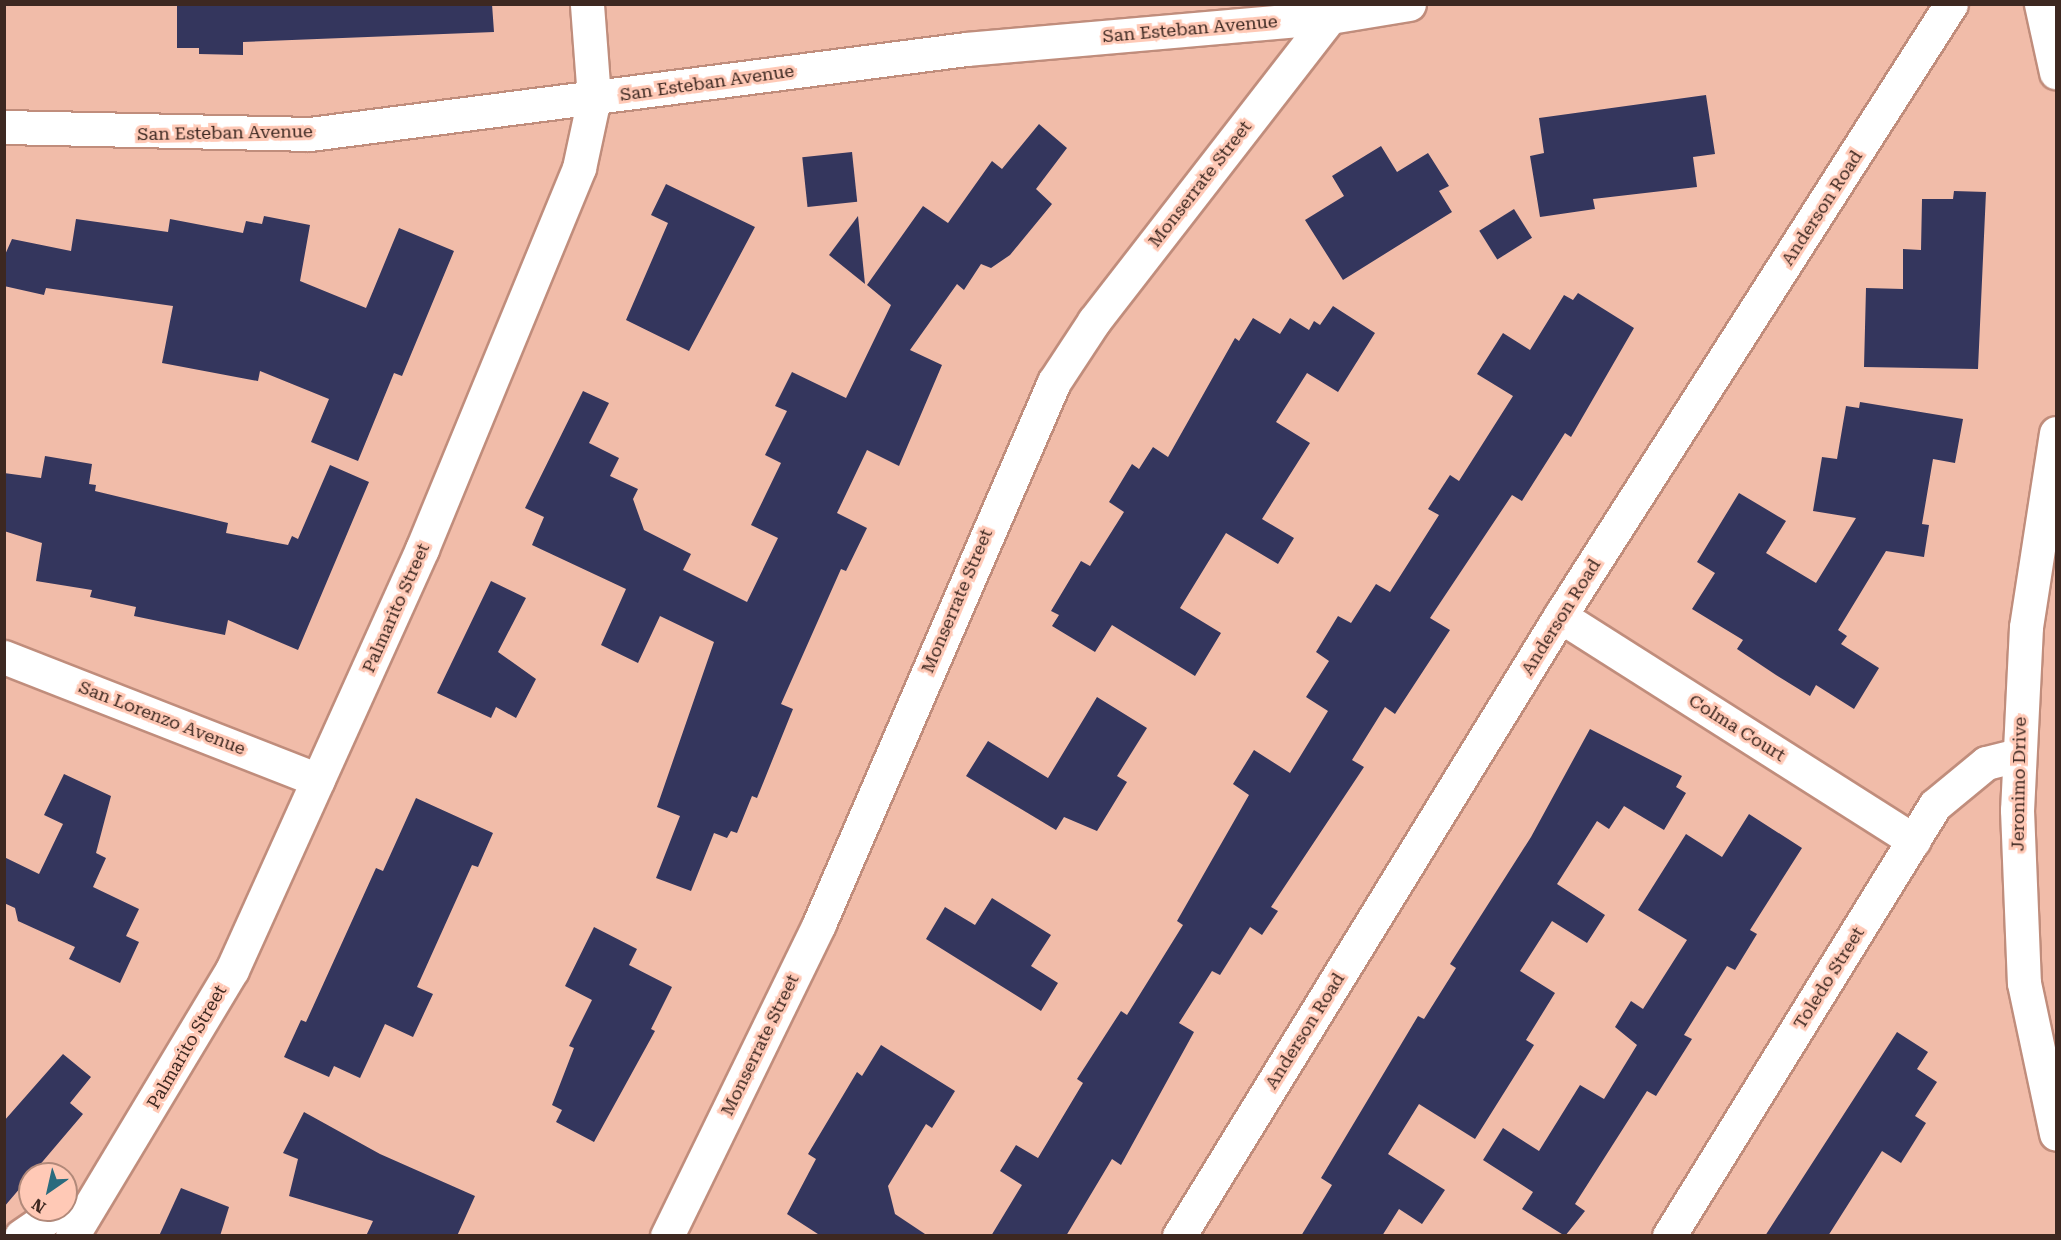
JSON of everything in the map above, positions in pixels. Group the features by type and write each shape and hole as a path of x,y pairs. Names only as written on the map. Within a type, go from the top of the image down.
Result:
{"street":[{"name":"Palmarito Street","path":"72,1236 103,1178 175,1071 232,970 318,780 561,217 579,168 594,98 587,4"},
{"name":"San Esteban Avenue","path":"4,127 310,134 966,49 1330,17 1409,4"},
{"name":"Anderson Road","path":"1179,1236 1560,616 1951,4"},
{"path":"2041,4 2056,72"},
{"name":"Monserrate Street","path":"667,1236 819,924 1054,382 1094,321 1330,17"},
{"name":"Jeronimo Drive","path":"2056,433 2026,627 2019,755 2024,983 2035,1054 2056,1134"},
{"name":"Colma Court","path":"1560,616 1914,841"},
{"name":"San Lorenzo Avenue","path":"4,657 318,780"},
{"name":"Toledo Street","path":"1669,1236 1914,841 1957,782 1986,763 2019,755"},
{"name":"Palmarito Street","path":"78,1196 103,1178"},
{"path":"21,1236 41,1222"}],"building":[{"path":"177,4 492,4 494,32 243,42 243,55 199,54 199,48 177,48"},
{"path":"1706,95 1715,154 1693,157 1697,187 1593,199 1595,209 1540,217 1530,156 1544,153 1539,118"},
{"path":"1039,124 1067,148 1036,189 1052,204 1010,255 991,268 981,264 964,290 957,284 910,350 942,365 899,466 867,450 837,513 867,528 846,571 841,569 781,704 793,709 757,798 752,796 737,833 731,831 727,838 714,833 691,891 656,878 680,816 657,807 714,642 660,616 638,663 601,645 626,589 532,545 544,517 525,508 583,391 609,403 589,443 619,458 610,476 638,489 633,499 644,530 691,554 683,570 747,602 778,538 751,525 781,463 765,455 787,411 775,406 792,372 846,398 891,305 867,285 923,206 948,223 992,161 1002,169"},
{"path":"1381,146 1397,172 1428,153 1449,186 1439,191 1452,212 1343,280 1305,220 1344,196 1332,176"},
{"path":"852,152 857,202 808,207 802,157"},
{"path":"666,184 755,227 689,351 626,320 668,223 651,215"},
{"path":"1954,191 1986,192 1978,369 1864,367 1866,288 1903,289 1903,249 1921,250 1922,199 1953,199"},
{"path":"1514,209 1532,238 1497,260 1479,231"},
{"path":"264,216 310,225 300,281 366,308 399,228 454,251 402,376 394,373 358,461 311,442 329,399 260,371 258,381 162,363 173,306 46,288 44,295 4,286 4,257 12,239 71,251 76,219 168,232 170,219 243,233 246,221 262,224"},
{"path":"858,216 865,284 829,255"},
{"path":"1578,293 1634,328 1571,437 1565,433 1522,501 1512,495 1430,618 1450,630 1395,714 1385,707 1352,760 1364,767 1271,907 1278,911 1262,935 1250,927 1220,975 1212,971 1179,1023 1194,1032 1121,1165 1112,1159 1066,1236 991,1236 1022,1185 1000,1171 1016,1145 1038,1158 1083,1083 1077,1079 1121,1011 1127,1015 1183,925 1177,921 1249,795 1233,784 1254,750 1290,773 1328,711 1306,697 1329,661 1316,652 1338,616 1351,623 1376,584 1390,592 1439,515 1428,509 1450,475 1459,481 1513,396 1477,374 1503,333 1530,350 1564,295 1573,300"},
{"path":"1333,306 1375,333 1338,392 1307,373 1276,422 1310,443 1262,519 1294,538 1278,564 1226,533 1180,608 1221,633 1195,676 1112,625 1095,652 1052,626 1059,615 1051,611 1081,561 1090,566 1124,512 1109,502 1132,464 1139,469 1153,447 1168,457 1235,338 1239,341 1253,318 1280,334 1290,318 1309,330 1314,321 1320,325"},
{"path":"1860,402 1963,419 1955,463 1933,459 1922,524 1929,525 1924,557 1886,551 1838,630 1847,636 1841,644 1879,668 1854,709 1816,685 1810,696 1737,649 1743,640 1692,609 1715,573 1697,562 1739,493 1786,521 1766,553 1816,583 1856,518 1813,511 1822,457 1837,459 1846,406 1859,408"},
{"path":"45,456 92,464 89,484 96,485 95,491 228,523 226,533 288,545 292,536 298,539 330,465 369,482 298,650 228,620 225,635 134,616 136,607 90,597 92,590 36,581 42,543 4,531 4,473 41,478"},
{"path":"491,581 526,598 498,652 536,679 516,718 496,707 491,718 437,693"},
{"path":"1097,697 1147,728 1117,776 1127,782 1097,831 1064,817 1056,830 966,776 988,741 1048,778"},
{"path":"1590,729 1682,776 1676,787 1686,793 1664,830 1624,806 1609,829 1597,821 1557,884 1605,915 1587,943 1552,921 1520,971 1555,993 1526,1040 1534,1045 1475,1139 1419,1104 1388,1154 1445,1190 1422,1224 1399,1209 1382,1236 1301,1236 1332,1185 1321,1178 1418,1016 1424,1019 1456,968 1450,964 1531,837"},
{"path":"64,774 111,796 96,853 106,858 93,887 139,909 126,936 139,942 120,983 69,959 75,947 18,921 15,908 4,903 4,857 39,874 63,824 44,815"},
{"path":"416,798 493,833 478,867 472,865 417,987 433,994 413,1037 385,1024 360,1078 334,1066 329,1077 284,1057 301,1020 306,1022 376,868 383,871"},
{"path":"1749,814 1802,848 1750,930 1757,934 1735,970 1727,966 1684,1035 1692,1039 1656,1096 1647,1091 1575,1204 1585,1211 1565,1236 1522,1209 1533,1192 1483,1160 1503,1128 1539,1151 1580,1085 1604,1099 1637,1045 1615,1027 1631,1001 1643,1009 1687,940 1638,910 1686,834 1722,857"},
{"path":"992,898 1051,935 1031,966 1058,983 1041,1011 926,939 945,907 975,925"},
{"path":"594,927 637,949 629,965 672,987 651,1029 655,1031 594,1142 556,1122 562,1110 552,1105 574,1048 569,1046 592,1000 565,986"},
{"path":"1897,1032 1928,1052 1917,1069 1937,1082 1915,1116 1926,1123 1901,1163 1882,1151 1828,1236 1765,1236"},
{"path":"881,1045 955,1091 932,1128 926,1124 888,1186 895,1214 928,1236 821,1236 787,1214 816,1159 808,1154 857,1072 862,1076"},
{"path":"63,1054 91,1077 70,1103 83,1114 42,1162 18,1162 18,1191 4,1207 4,1121"},
{"path":"304,1112 380,1154 475,1196 457,1236 366,1236 373,1221 289,1196 298,1159 283,1153"},
{"path":"181,1188 229,1207 220,1236 159,1236"}]}
